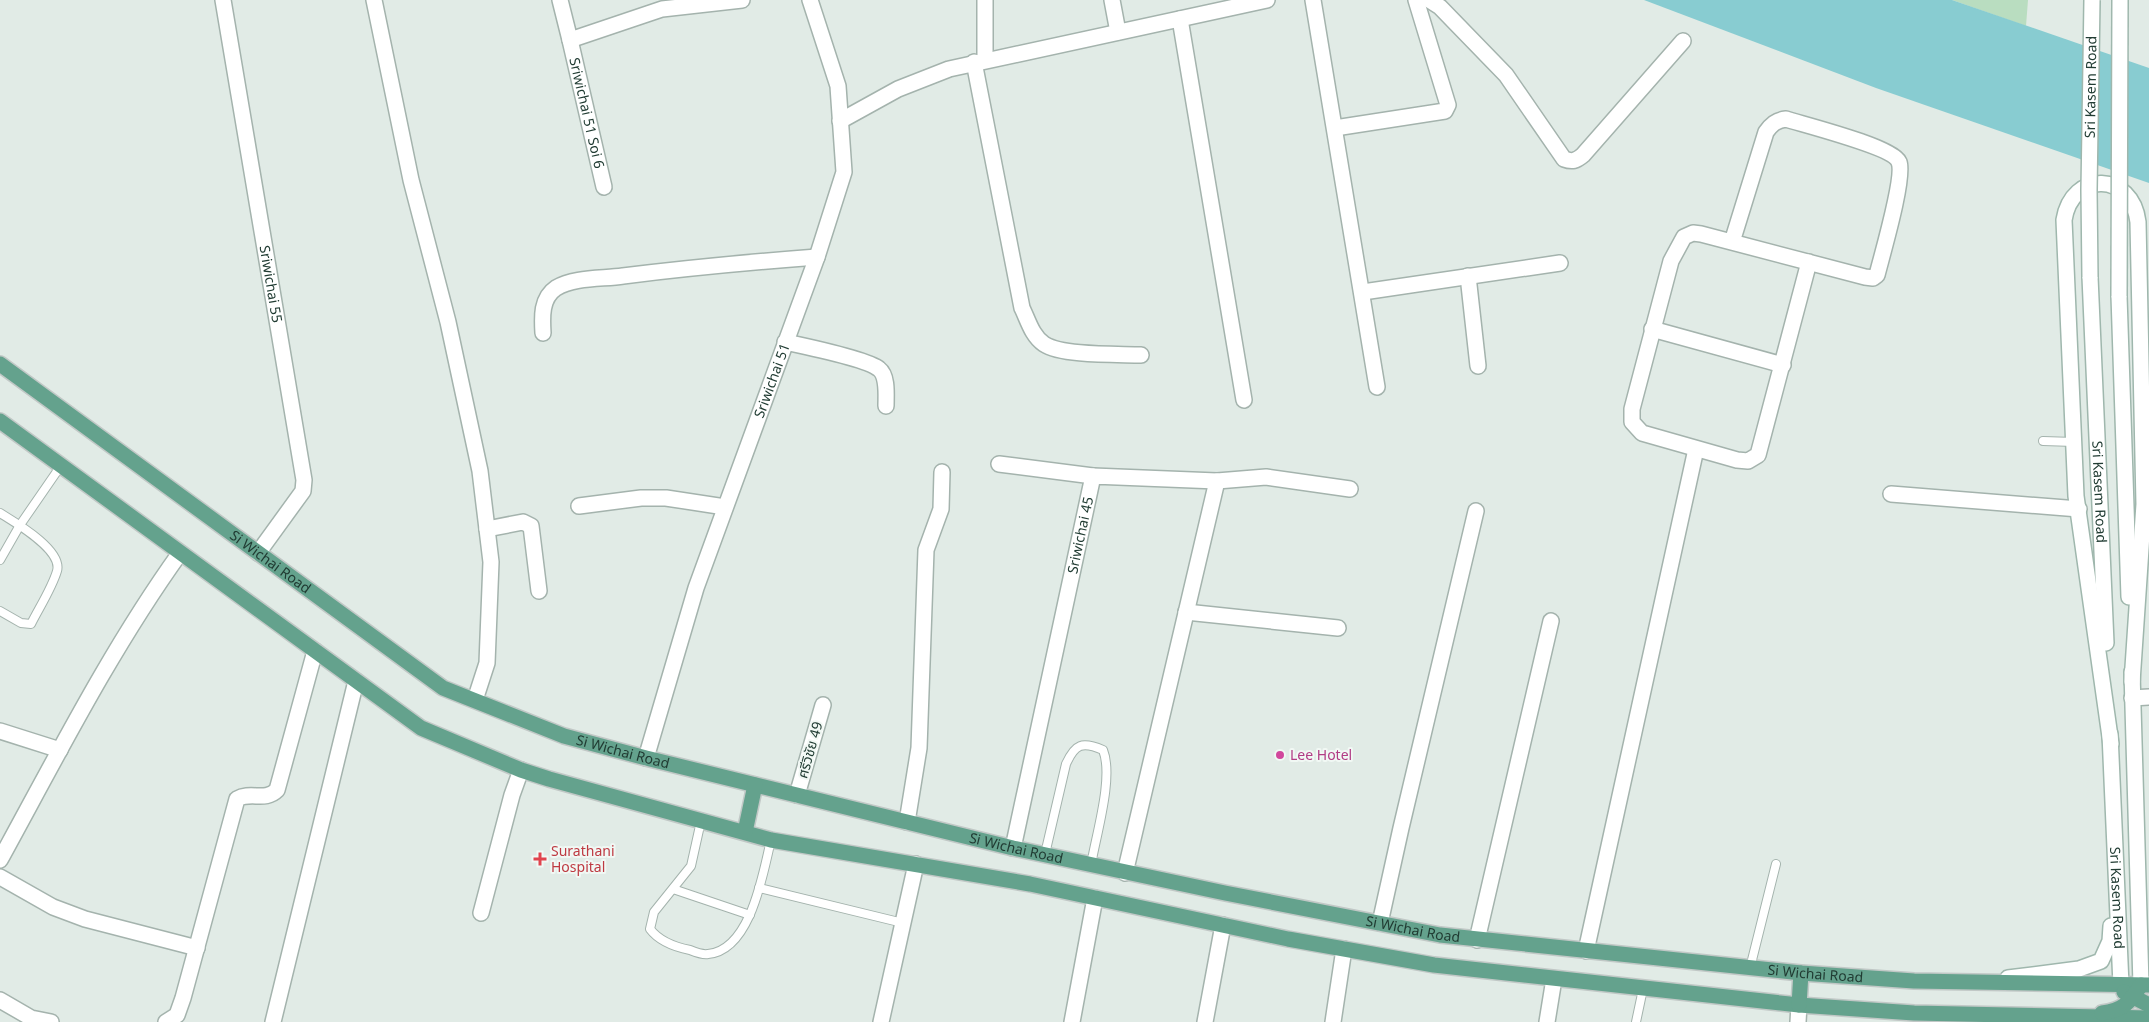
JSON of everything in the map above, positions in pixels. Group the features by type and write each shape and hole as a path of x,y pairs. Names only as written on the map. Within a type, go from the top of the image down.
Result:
{"main road":[{"name":"Si Wichai Road","path":"0,364 443,688 564,736 1013,848 1125,873 1477,940 1801,973 1914,981 2121,985 2141,989"},
{"path":"0,421 60,467 421,728 521,770 701,821 771,840 1030,884 1222,925 1434,965 1914,1018 2062,1019 2115,1011 2127,1004 2141,989 2149,1005"},
{"path":"745,832 756,785"},
{"path":"1799,1005 1801,973"},
{"path":"2082,1016 2122,1020 2149,1018"}],"street":[{"name":"Sriwichai 55","path":"223,0 304,480 303,491 258,553"},
{"path":"374,0 411,180 448,322 480,471 491,562 487,663 475,700"},
{"name":"Sriwichai 51 Soi 6","path":"560,0 604,187"},
{"name":"Sriwichai 51 Soi 6","path":"570,40 662,9 742,0"},
{"name":"Sriwichai 51","path":"646,758 696,588 724,507 817,257 844,172 838,86 810,0"},
{"path":"985,0 980,61 1022,308 1032,331 1044,344 1060,351 1141,355"},
{"path":"1112,0 1118,32"},
{"path":"840,121 924,77 980,61 1267,0"},
{"path":"1314,0 1377,387"},
{"path":"1335,128 1446,112 1448,105 1416,0"},
{"path":"1429,0 1440,7 1506,74 1564,159 1569,161 1578,159 1583,155 1683,41"},
{"name":"Sri Kasem Road","path":"2092,0 2090,277 2121,985"},
{"name":"Sri Kasem Road","path":"2120,0 2119,296 2141,989"},
{"path":"1180,19 1244,400"},
{"path":"1732,242 1763,141 1772,125 1786,120 1867,144 1893,154 1900,163 1902,172 1877,274 1873,278 1865,277 1809,262 1701,234 1693,233 1684,237 1671,261 1632,410 1632,422 1642,434 1737,460 1748,461 1758,455 1809,262"},
{"path":"2111,744 2078,509 2064,220 2071,198 2080,190 2090,185 2113,185 2124,191 2131,199 2136,210 2138,222 2144,504 2132,690 2149,697"},
{"path":"543,333 542,318 545,297 556,288 577,282 691,268 817,257"},
{"path":"1363,292 1560,263"},
{"path":"1468,276 1478,366"},
{"path":"1652,329 1783,365"},
{"path":"785,342 866,362 879,369 884,376 886,406"},
{"path":"1586,951 1696,449"},
{"path":"999,464 1093,476 1217,481 1266,477 1350,489"},
{"path":"907,822 919,748 926,550 941,509 942,472"},
{"name":"Sriwichai 45","path":"1013,848 1093,476"},
{"path":"1125,873 1217,481"},
{"path":"1891,494 2078,509"},
{"path":"579,506 641,498 666,498 724,507"},
{"path":"1380,923 1476,511"},
{"path":"486,529 523,522 530,526 539,591"},
{"path":"0,860 60,750 146,600 180,553"},
{"path":"1186,612 1338,628"},
{"path":"1477,940 1551,621"},
{"path":"166,1022 177,1015 237,799 243,796 263,797 272,795 277,790 315,651"},
{"path":"273,1022 356,681"},
{"name":"ศรีวิชัย 49","path":"797,795 823,705"},
{"path":"0,731 60,750"},
{"path":"481,913 512,796 521,770"},
{"path":"1979,982 2079,968 2100,961 2110,941 2115,830"},
{"path":"2137,832 2149,925"},
{"path":"881,1022 916,864"},
{"path":"0,877 53,907 85,919 196,948"},
{"path":"1072,1022 1095,898"},
{"path":"1205,1022 1222,925"},
{"path":"1333,1022 1344,949"},
{"path":"1546,1022 1554,979"},
{"path":"0,1000 31,1018 51,1022"},
{"path":"1798,1022 1799,1005"}],"lane":[{"path":"2043,441 2074,442"},
{"path":"0,560 20,525 60,467"},
{"path":"0,513 20,525 53,552 57,559 57,570 31,624 21,623 0,611"},
{"path":"1045,854 1066,764 1072,750 1079,746 1091,745 1103,750 1107,760 1106,781 1091,865"},
{"path":"701,821 691,866 685,876 654,912 650,929 656,938 707,955 721,951 734,940 750,915 771,840"},
{"path":"1750,968 1776,864"},
{"path":"759,888 903,923"},
{"path":"673,889 750,915"},
{"path":"1636,1022 1643,989"}],"green space":[{"path":"1952,0 2028,0 2026,26"}],"water":[{"path":"1644,0 1952,0 2149,68 2149,183 1876,88"}],"place":[{"name":"Lee Hotel","path":"1280,755"},
{"name":"Surathani Hospital","path":"540,859"}]}
